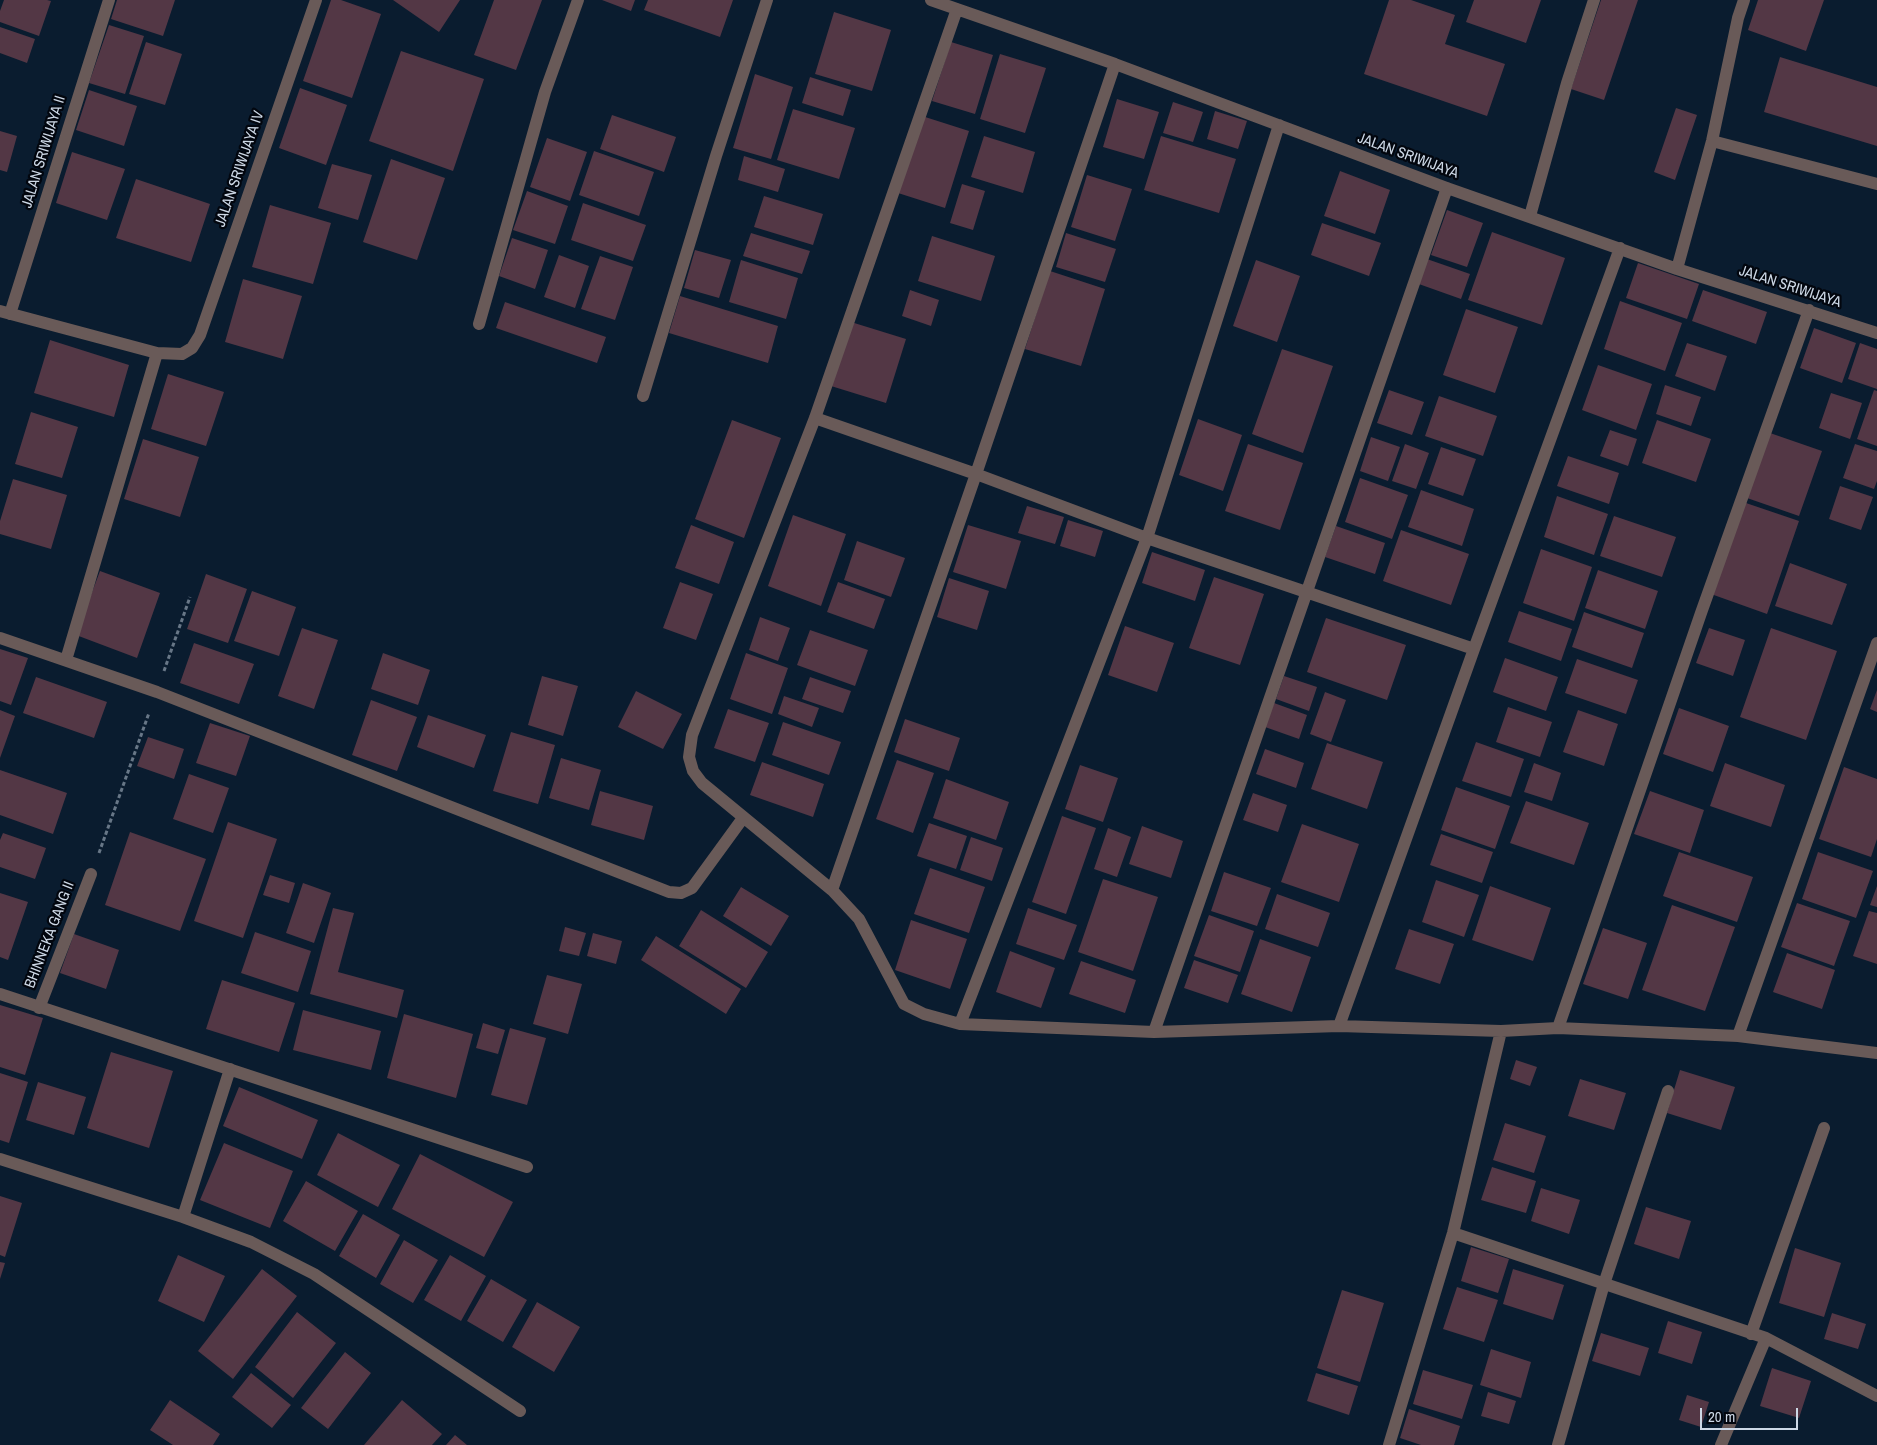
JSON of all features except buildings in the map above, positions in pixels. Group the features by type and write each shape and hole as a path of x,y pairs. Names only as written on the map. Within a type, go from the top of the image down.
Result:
{"street":[{"name":"JALAN SRIWIJAYA II","path":"5,312 109,0"},
{"name":"JALAN SRIWIJAYA IV","path":"157,353 182,354 192,348 200,335 316,0"},
{"path":"479,324 545,92 578,0"},
{"path":"643,396 716,156 768,0"},
{"name":"JALAN SRIWIJAYA","path":"930,0 1115,64 1447,188 1677,268 1877,333"},
{"path":"1530,216 1567,83 1594,0"},
{"path":"1677,268 1712,141 1738,18 1744,0"},
{"path":"957,9 815,418 692,735 689,757 693,771 702,783 832,890 859,919 904,1004 924,1014 960,1024 1154,1032 1339,1026 1501,1031 1558,1028 1738,1036 1877,1053"},
{"path":"832,890 1115,64"},
{"path":"960,1024 1147,538 1280,126"},
{"path":"1712,141 1877,184"},
{"path":"1154,1032 1447,188"},
{"path":"1339,1026 1620,248"},
{"path":"1558,1028 1701,613 1809,310"},
{"path":"5,312 157,353 66,660"},
{"path":"815,418 976,474 1147,538 1474,649"},
{"path":"0,638 157,692 669,892 681,893 692,888 743,818"},
{"path":"1738,1036 1877,643"},
{"name":"BHINNEKA GANG II","path":"39,1008 92,874"},
{"path":"0,994 527,1168"},
{"path":"1389,1445 1453,1233 1501,1031"},
{"path":"183,1217 230,1069"},
{"path":"1558,1445 1604,1284 1668,1091"},
{"path":"1751,1334 1824,1128"},
{"path":"0,1159 183,1217 251,1242 314,1274 520,1411"},
{"path":"1453,1233 1766,1338 1877,1396"},
{"path":"1721,1445 1766,1338"}],"path":[{"path":"92,874 190,597"}]}
